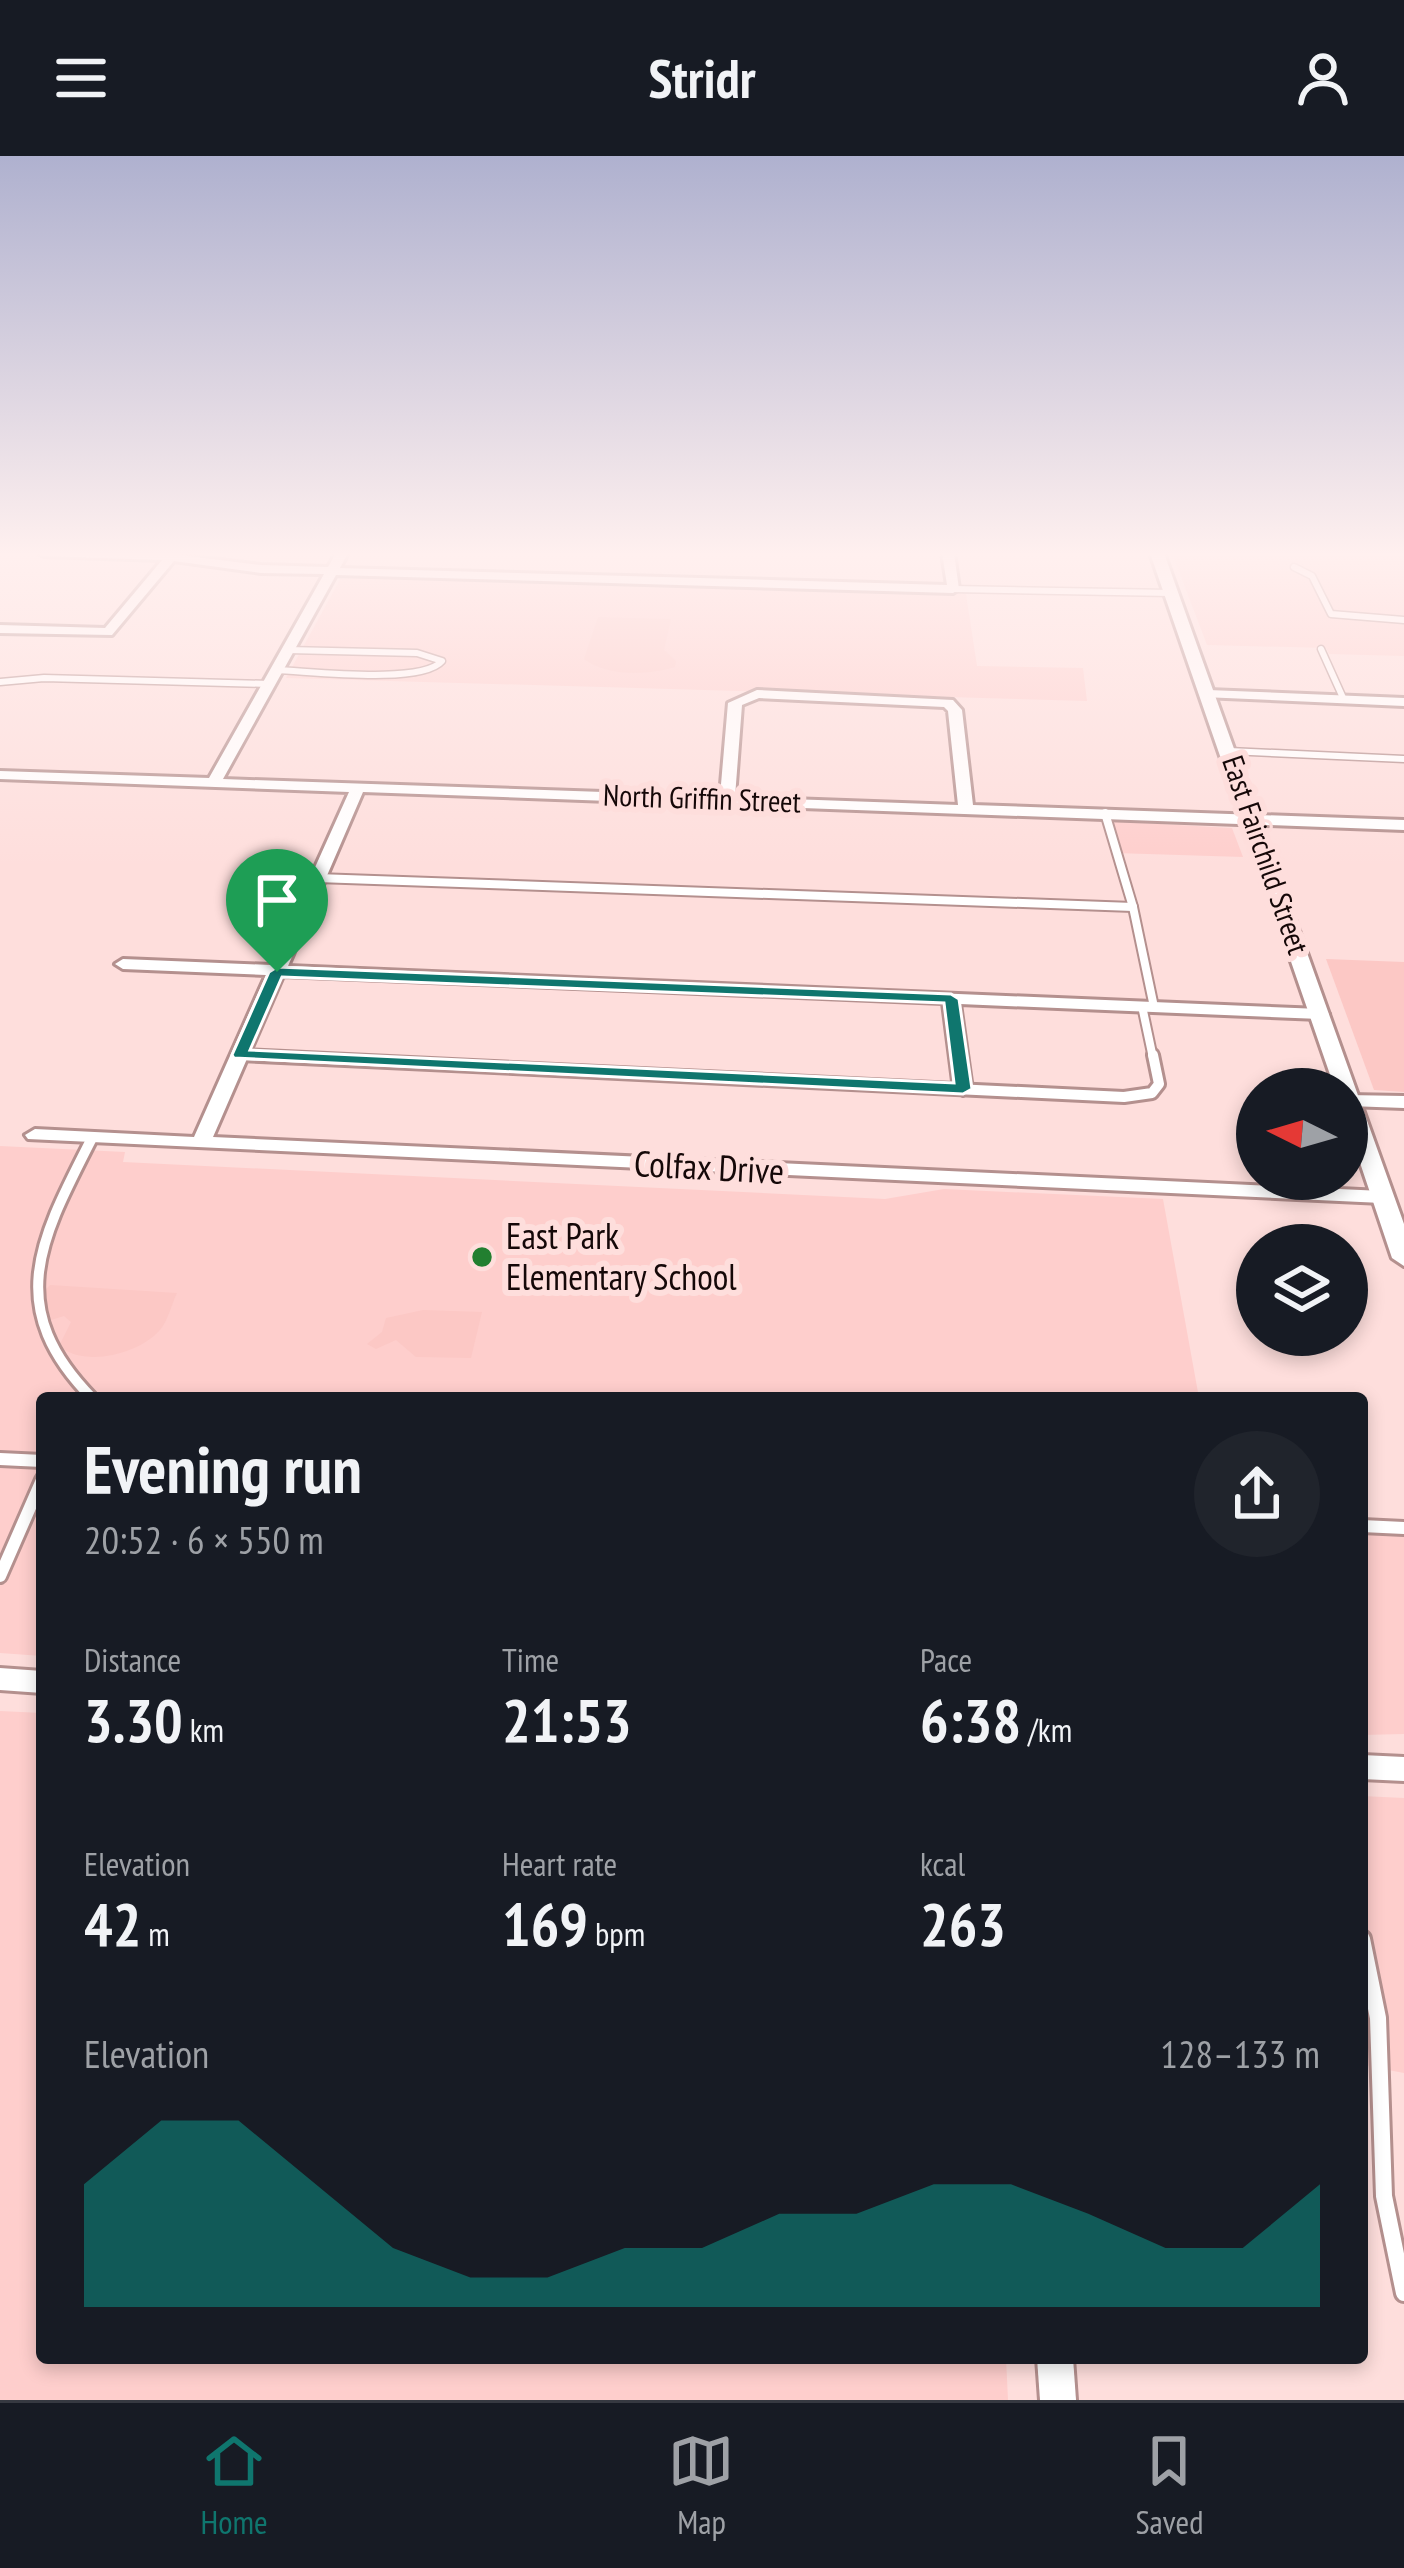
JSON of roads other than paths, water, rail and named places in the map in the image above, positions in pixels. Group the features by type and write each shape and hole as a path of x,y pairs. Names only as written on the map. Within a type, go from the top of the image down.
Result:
{"street":[{"path":"213,783 284,658"},
{"name":"East Fairchild Street","path":"1195,658 1338,1068"},
{"path":"1208,694 1404,702"},
{"path":"727,800 735,703 744,697 948,703 955,710 966,808"},
{"name":"North Griffin Street","path":"0,775 1404,825"},
{"path":"200,1144 358,788"},
{"path":"123,964 1320,1014"},
{"path":"951,999 963,1089"},
{"path":"1368,1097 1404,1102"},
{"name":"Colfax Drive","path":"35,1136 1382,1197"},
{"name":"East Fairchild Street","path":"1368,1156 1404,1258"},
{"path":"0,1679 36,1682"},
{"path":"1368,1766 1404,1768"},
{"path":"1055,2364 1058,2400"}],"lane":[{"path":"0,682 424,673 442,661 432,658"},
{"path":"1325,658 1344,700"},
{"path":"1229,752 1404,759"},
{"path":"240,1055 1124,1097 1152,1093 1159,1084 1133,907 1105,813"},
{"path":"316,878 1133,907"},
{"path":"25,1276 92,1139"},
{"path":"41,1357 82,1392"},
{"path":"0,1459 36,1461"},
{"path":"0,1576 36,1494"},
{"path":"1368,1526 1404,1528"},
{"path":"1368,1969 1378,2018 1384,2196 1404,2293"}],"place":[{"name":"East Park Elementary School","path":"482,1257"}]}
